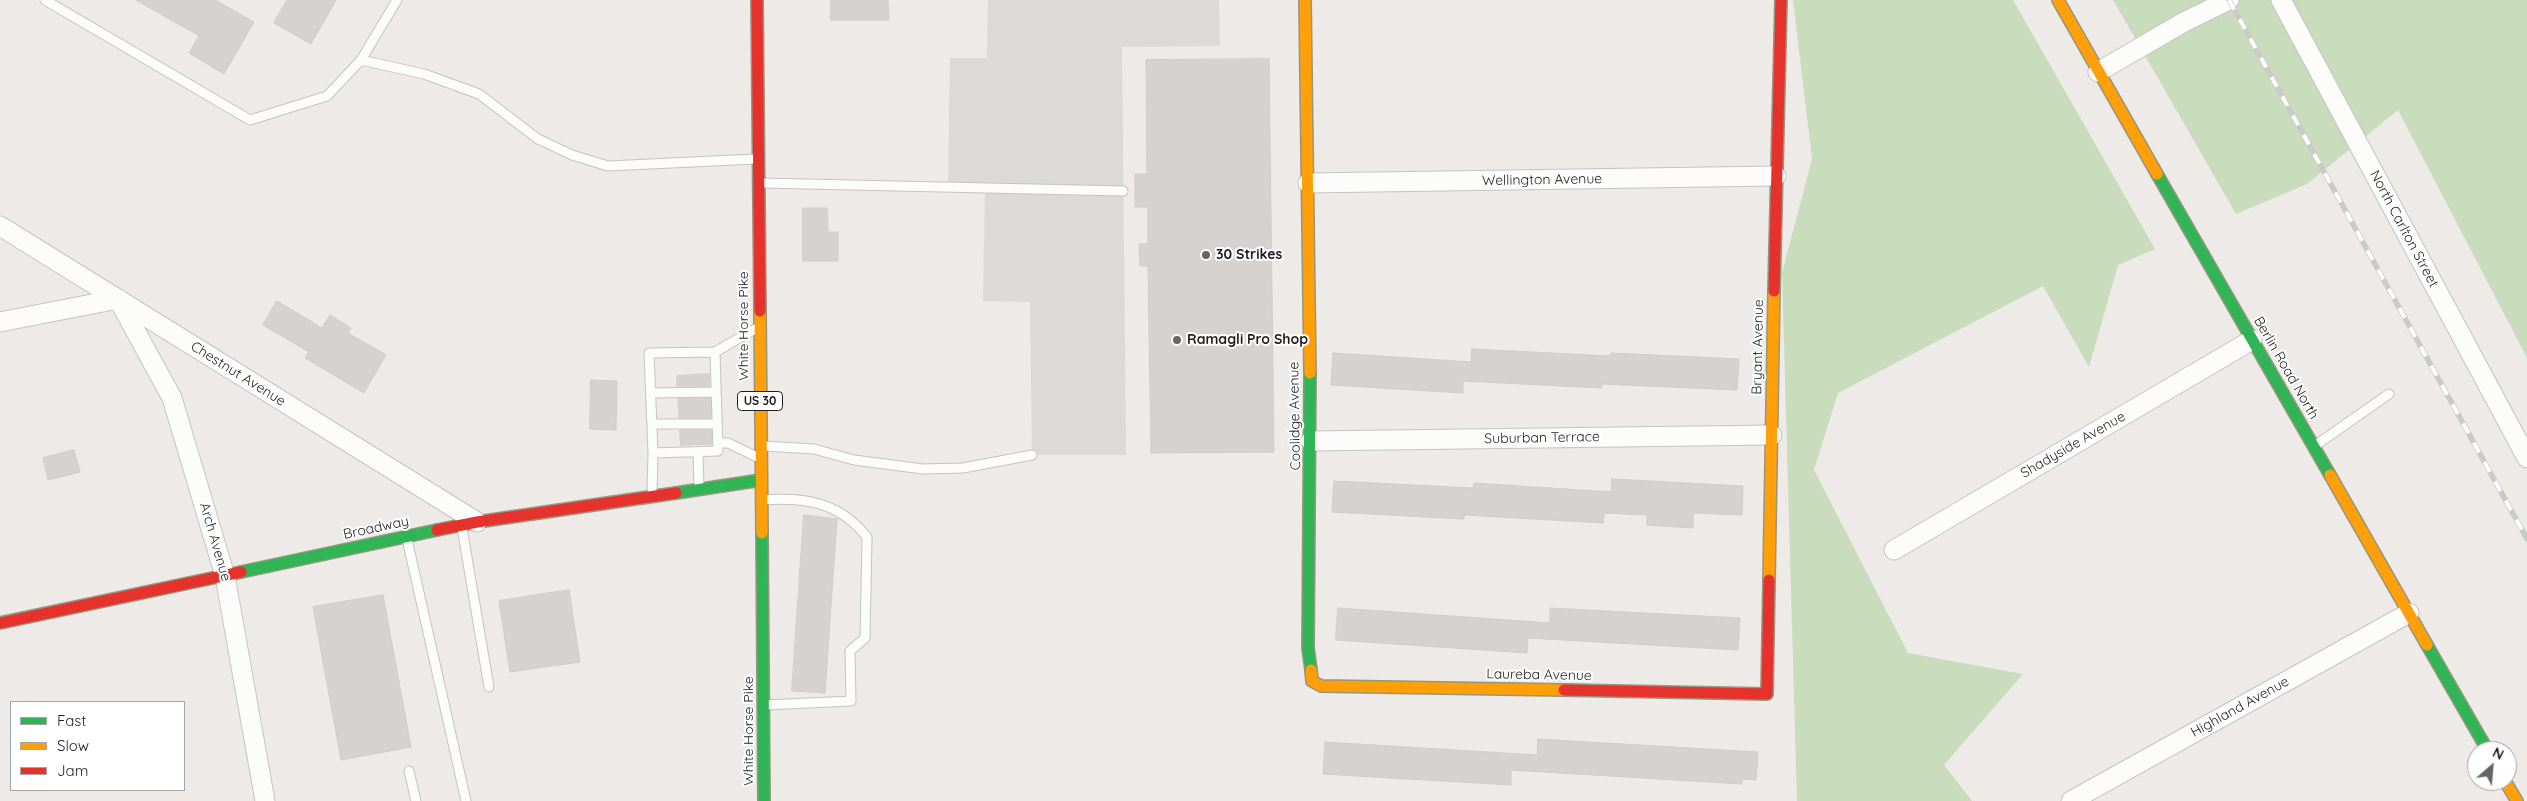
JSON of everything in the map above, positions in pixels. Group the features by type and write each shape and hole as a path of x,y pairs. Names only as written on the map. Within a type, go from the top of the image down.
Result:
{"main road":[{"name":"White Horse Pike","path":"757,0 760,458 763,500 764,801"},
{"name":"Coolidge Avenue","path":"1305,0 1311,441 1308,648 1312,681"},
{"name":"Bryant Avenue","path":"1767,694 1781,0"},
{"name":"Berlin Road North","path":"2058,0 2482,741"},
{"name":"Broadway","path":"0,623 469,524 761,480"},
{"name":"Laureba Avenue","path":"1312,681 1321,686 1767,694"}],"street":[{"path":"2098,72 2184,22 2229,0"},
{"name":"North Carlton Street","path":"2281,0 2527,458"},
{"name":"Wellington Avenue","path":"1308,183 1776,176"},
{"name":"Chestnut Avenue","path":"0,226 118,299 469,524"},
{"path":"0,322 118,299"},
{"name":"Arch Avenue","path":"118,299 172,398 226,576 265,801"},
{"name":"Shadyside Avenue","path":"1894,550 2252,340"},
{"name":"Suburban Terrace","path":"1311,441 1772,435"},
{"name":"Highland Avenue","path":"2071,801 2409,613"}],"lane":[{"path":"45,0 250,120 327,96 361,60 397,0"},
{"path":"361,60 424,74 479,94 538,138 581,158 608,166 758,159 759,183 1123,191"},
{"path":"652,496 653,453 649,353 715,352 759,327"},
{"path":"653,453 718,451 715,352"},
{"path":"651,393 716,392"},
{"path":"2314,447 2389,394"},
{"path":"652,424 718,424"},
{"path":"718,443 728,444 760,458"},
{"path":"760,446 814,449 854,460 923,469 963,468 1032,455"},
{"path":"698,452 699,489"},
{"path":"763,500 812,502 832,507 845,513 866,537 865,638 850,651 850,702 764,705"},
{"path":"469,524 489,687"},
{"path":"407,537 466,801"},
{"path":"409,771 416,801"}],"shaded area":[{"path":"988,0 1219,0 1220,46 1122,47 1126,455 1032,455 1030,302 983,301 985,188 948,187 950,58 987,58"}],"green space":[{"path":"1793,0 2013,0 2155,249 2118,265 2089,367 2043,286 1838,393 1814,470 1908,653 2023,674 1944,765 1972,801 1797,801 1782,273 1812,159"},
{"path":"2113,0 2527,0 2527,358 2398,110 2307,184 2236,214"}],"building":[{"path":"136,0 215,0 254,22 224,74 189,53 199,36"},
{"path":"287,0 336,0 311,44 274,23"},
{"path":"831,0 888,0 889,20 831,20"},
{"name":"30 Strikes","path":"1269,59 1274,452 1151,453 1148,266 1140,266 1139,244 1148,244 1148,207 1135,207 1135,174 1147,174 1146,60"},
{"path":"803,208 827,208 828,232 838,232 838,261 803,261"},
{"path":"277,301 322,328 330,315 351,328 348,333 386,355 364,393 305,358 309,352 263,325"},
{"path":"1472,349 1610,356 1611,353 1739,359 1737,390 1602,384 1601,388 1463,381 1463,393 1331,385 1333,353 1471,362"},
{"path":"709,374 710,386 677,386 677,376"},
{"path":"591,380 617,381 616,430 590,429"},
{"path":"710,398 711,418 679,418 678,399"},
{"path":"680,430 711,430 712,444 681,445"},
{"path":"74,450 80,472 48,480 43,458"},
{"path":"1612,479 1743,486 1742,515 1693,513 1693,528 1647,525 1647,515 1604,513 1603,523 1464,515 1464,519 1332,512 1334,481 1473,488 1474,483 1611,492"},
{"path":"804,515 837,519 825,693 792,691"},
{"path":"569,590 580,662 510,672 499,601"},
{"path":"383,595 411,747 341,760 313,607"},
{"path":"1338,608 1550,623 1550,608 1740,618 1738,650 1528,638 1527,653 1336,640"},
{"path":"1538,739 1758,752 1756,780 1742,779 1742,784 1511,770 1511,785 1323,774 1325,742 1537,755"}],"railway":[{"path":"2229,0 2527,539"}],"traffic: fast":[{"path":"2157,174 2330,475"},
{"path":"1310,373 1308,648 1311,670"},
{"path":"676,493 761,480"},
{"path":"241,572 437,530"},
{"path":"762,533 764,801"},
{"path":"2427,645 2482,741"}],"traffic: slow":[{"path":"1305,0 1310,373"},
{"path":"2058,0 2157,174"},
{"path":"1769,580 1774,291"},
{"path":"760,311 762,533"},
{"path":"2330,475 2427,645"},
{"path":"1311,670 1312,681 1321,686 1564,690"},
{"path":"2511,791 2517,801"}],"traffic: jam":[{"path":"757,0 760,311"},
{"path":"1774,291 1781,0"},
{"path":"437,530 477,522 676,493"},
{"path":"0,623 241,572"},
{"path":"1564,690 1767,694 1769,580"}],"place":[{"name":"30 Strikes","path":"1206,255"},
{"name":"Ramagli Pro Shop","path":"1177,340"}]}
